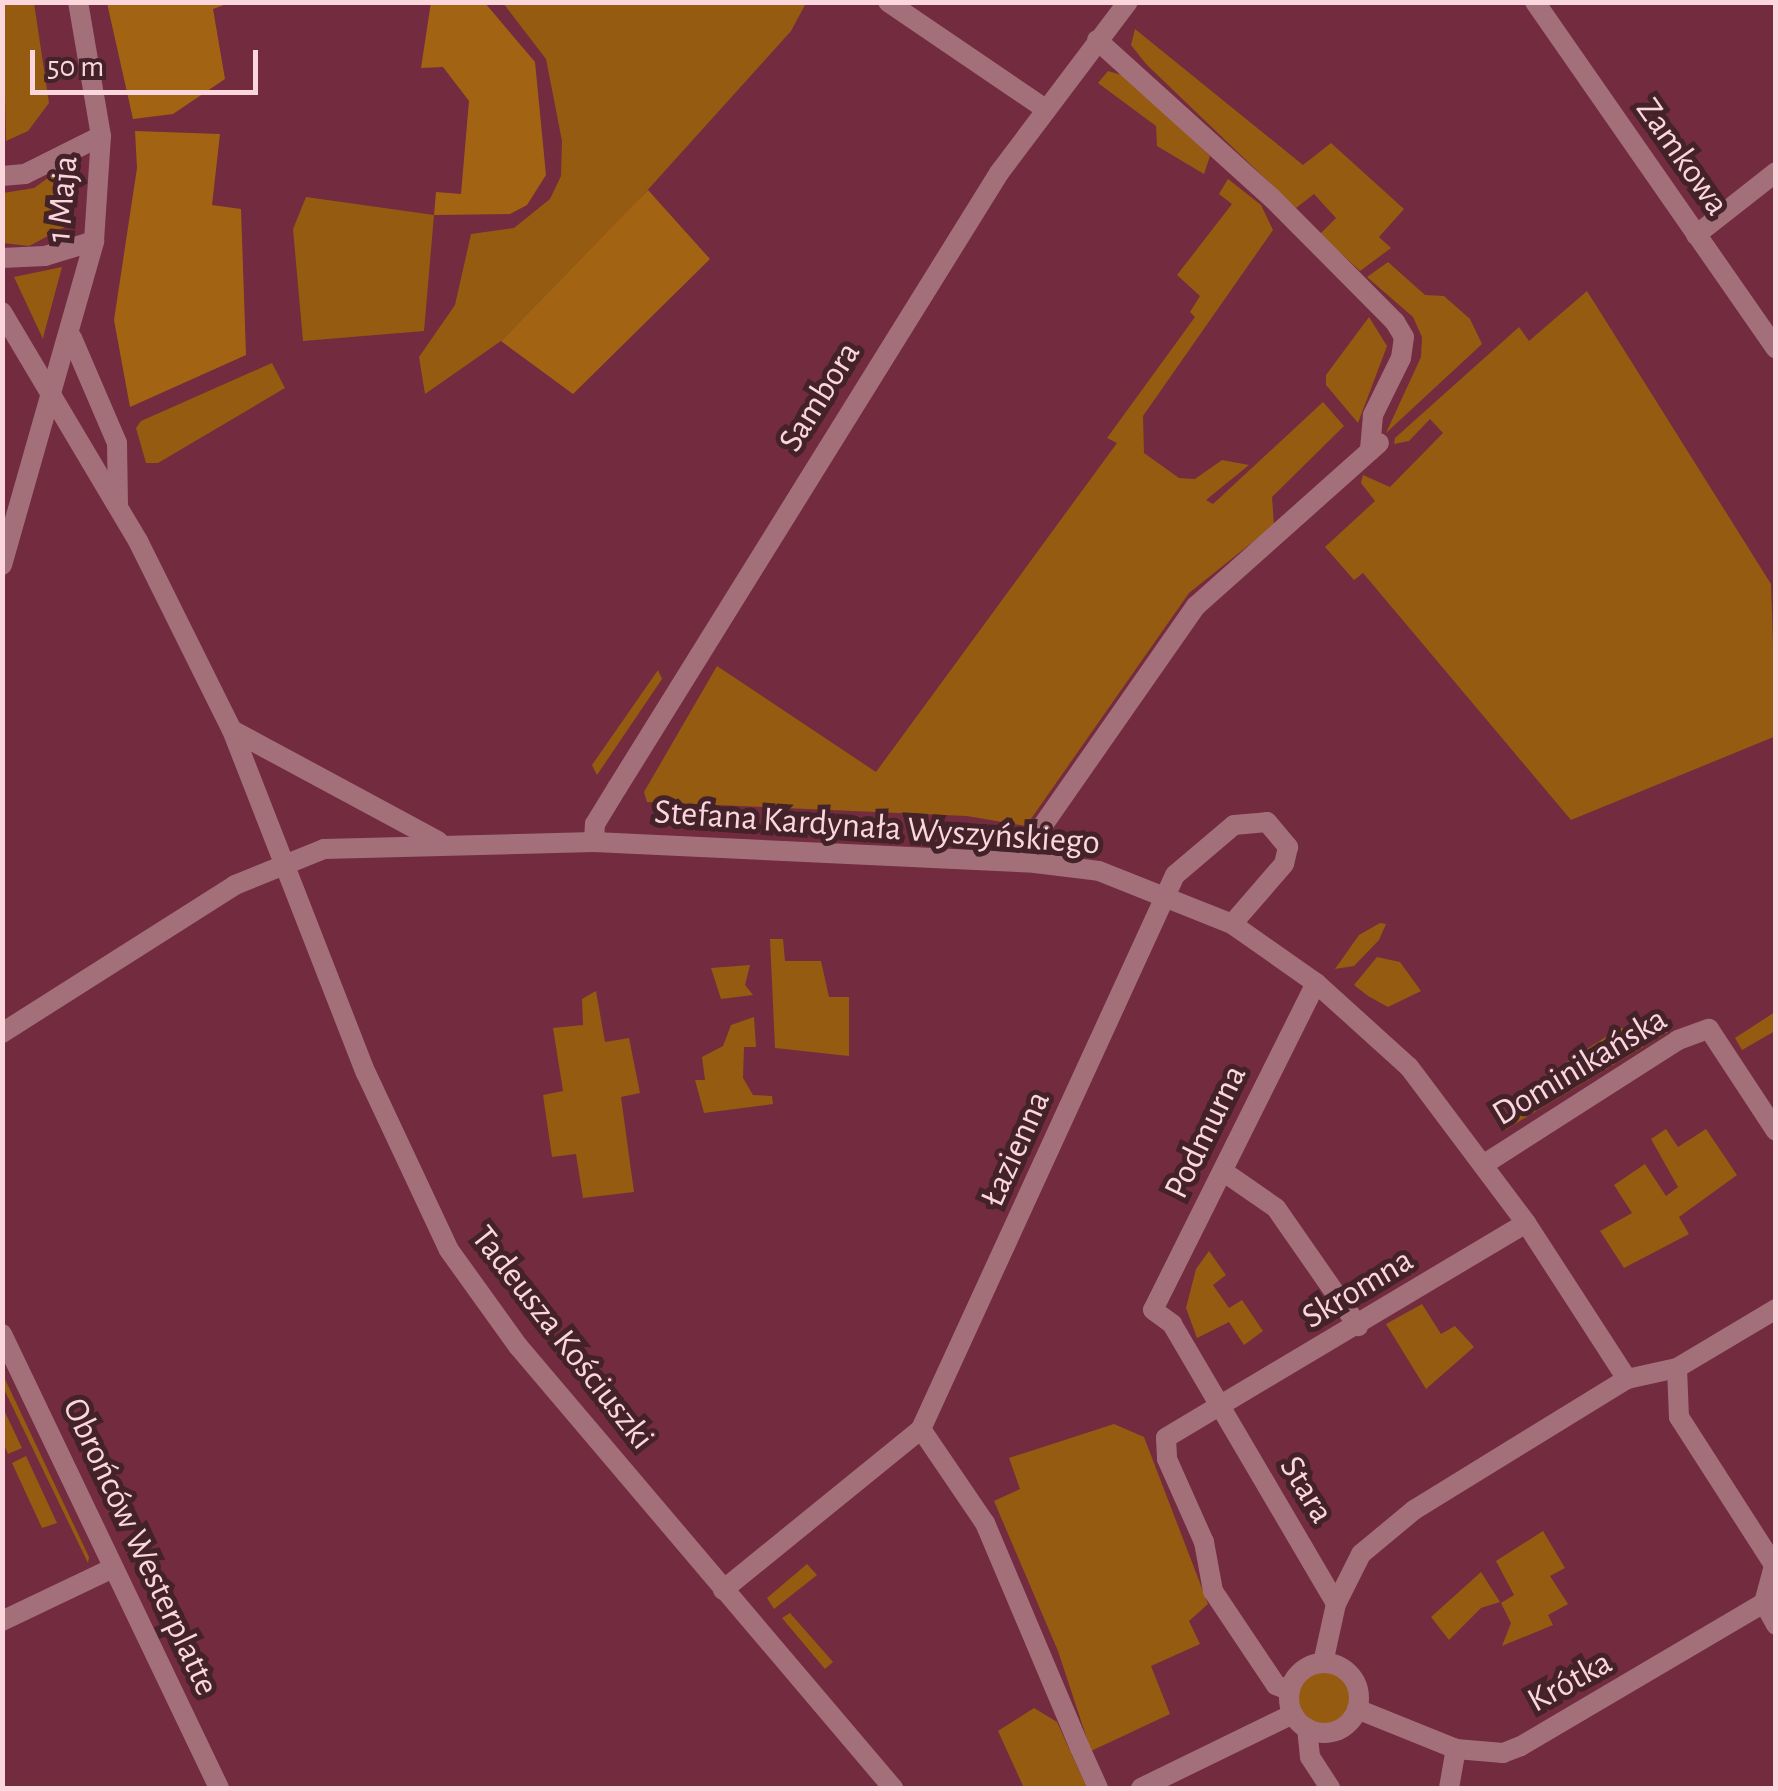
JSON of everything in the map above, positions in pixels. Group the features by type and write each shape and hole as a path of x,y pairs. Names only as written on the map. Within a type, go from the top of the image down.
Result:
{"street":[{"name":"1 Maja","path":"53,398 72,338 94,242 101,136 78,2"},
{"path":"888,2 1044,108"},
{"name":"Sambora","path":"594,842 595,824 684,677 1044,108 1128,2"},
{"name":"Zamkowa","path":"1535,2 1776,349"},
{"path":"1034,863 1041,828 1186,618 1375,447 1373,415 1401,358 1404,337 1395,322 1272,198 1096,40"},
{"path":"2,176 25,174 101,136"},
{"path":"1696,236 1776,172"},
{"path":"2,258 45,256 94,242"},
{"path":"5,323 118,508 232,730 284,864"},
{"path":"72,338 118,443 118,508"},
{"path":"2,565 53,398"},
{"name":"Stefana Kardynała Wyszyńskiego","path":"232,730 439,842"},
{"name":"Łazienna","path":"723,1590 921,1429 1166,892 1191,855 1248,820 1268,822 1288,847 1284,864 1232,924"},
{"name":"Stefana Kardynała Wyszyńskiego","path":"2,1034 235,885 324,849 439,842 594,842 1034,863 1099,870 1166,892 1232,924 1316,983 1409,1068 1486,1163 1627,1379"},
{"name":"Tadeusza Kościuszki","path":"284,864 404,1164 450,1250 518,1346 894,1788"},
{"name":"Podmurna","path":"1153,1310 1316,983"},
{"name":"Dominikańska","path":"1486,1163 1678,1040 1709,1029 1776,1132"},
{"path":"1224,1172 1276,1208 1358,1326"},
{"name":"Skromna","path":"1220,1408 1526,1223"},
{"path":"1322,1664 1336,1604 1361,1554 1414,1510 1627,1379 1677,1368 1776,1309"},
{"name":"Stara","path":"1153,1310 1172,1324 1336,1604"},
{"name":"Obrońców Westerplatte","path":"2,1334 219,1788"},
{"path":"1677,1368 1680,1416 1775,1564 1764,1603 1776,1625"},
{"path":"1220,1408 1166,1438 1168,1459 1204,1542 1213,1591 1276,1685 1290,1691 1310,1758 1330,1788"},
{"path":"921,1429 986,1524 1098,1788"},
{"path":"2,1621 113,1568"},
{"name":"Krótka","path":"1357,1709 1456,1749 1503,1752 1521,1746 1764,1603"},
{"path":"1141,1788 1300,1721 1336,1730 1357,1709 1353,1679 1322,1664 1302,1672 1290,1691"},
{"path":"1449,1788 1456,1749"}],"shaded area":[{"path":"3,2 34,3 49,103 28,131 6,141"},
{"path":"431,2 485,3 535,62 546,175 527,205 510,214 434,215 436,192 461,194 469,101 443,67 421,68"},
{"path":"107,3 229,3 213,9 225,79 173,114 133,119"},
{"path":"503,3 806,3 791,31 635,204 501,341 425,394 419,357 455,305 471,234 514,228 550,199 561,176 562,141 546,59"},
{"path":"1135,29 1303,165 1331,143 1404,209 1379,237 1391,248 1360,271 1320,234 1336,218 1314,194 1296,208 1146,64 1131,45"},
{"path":"1108,71 1125,76 1210,156 1204,174 1157,146 1156,126 1098,83"},
{"path":"135,131 220,134 212,205 241,209 246,355 130,407 114,320 137,168"},
{"path":"76,158 71,224 29,246 3,243 3,193 34,188"},
{"path":"1228,179 1261,205 1273,230 1143,416 1144,453 1179,478 1195,479 1222,460 1249,465 1206,500 1213,504 1323,402 1344,426 1272,497 1274,525 1189,593 1026,826 967,816 647,802 644,792 717,666 876,772 1117,443 1107,438 1195,317 1190,312 1200,296 1177,275 1232,204 1219,194"},
{"path":"648,190 710,259 573,394 501,341"},
{"path":"306,197 434,215 424,331 303,341 293,229"},
{"path":"1388,262 1425,295 1444,296 1470,319 1482,344 1386,433 1421,357 1422,337 1413,317 1367,277"},
{"path":"62,267 44,334 43,339 14,277"},
{"path":"1587,291 1771,584 1776,736 1571,820 1363,573 1354,580 1325,547 1375,501 1361,483 1363,475 1390,487 1443,433 1430,419 1409,441 1394,444 1395,438 1519,327 1529,341"},
{"path":"1369,317 1387,346 1358,423 1326,385 1326,375"},
{"path":"272,363 285,388 158,463 146,463 136,428 141,421"},
{"path":"658,670 662,679 597,775 592,765"},
{"path":"1380,923 1386,924 1379,940 1354,966 1335,969 1359,935"},
{"path":"770,939 783,939 785,961 821,961 829,997 849,997 849,1056 775,1048"},
{"path":"1377,957 1400,962 1421,991 1388,1007 1368,996 1354,985"},
{"path":"750,965 745,985 753,995 721,999 711,968"},
{"path":"596,991 605,1042 629,1038 640,1093 621,1097 634,1192 583,1198 576,1154 552,1157 543,1095 563,1091 553,1028 583,1025 582,999"},
{"path":"1775,1012 1775,1031 1742,1050 1735,1038"},
{"path":"754,1017 756,1047 744,1047 743,1078 753,1095 772,1096 773,1104 704,1113 695,1080 705,1080 702,1057 723,1046 731,1025"},
{"path":"1620,1028 1668,1032 1505,1130 1502,1125 1525,1088"},
{"path":"1666,1129 1678,1147 1706,1129 1737,1175 1679,1217 1689,1234 1624,1268 1600,1231 1632,1213 1614,1185 1645,1164 1666,1196 1678,1187 1651,1139"},
{"path":"1209,1251 1226,1275 1213,1285 1229,1308 1242,1300 1263,1331 1244,1345 1229,1322 1197,1338 1186,1308 1196,1269"},
{"path":"1422,1304 1441,1334 1455,1326 1474,1347 1426,1389 1386,1324"},
{"path":"3,1375 89,1557 88,1563 3,1387"},
{"path":"3,1408 22,1448 8,1454 3,1442"},
{"path":"1114,1424 1144,1437 1208,1604 1189,1621 1200,1644 1151,1666 1170,1714 1091,1751 1058,1651 994,1501 1020,1489 1009,1458"},
{"path":"26,1456 57,1523 42,1528 12,1463"},
{"path":"1543,1531 1565,1568 1550,1576 1568,1604 1548,1615 1553,1625 1502,1646 1511,1623 1501,1603 1514,1595 1496,1561"},
{"path":"807,1564 817,1575 774,1609 767,1598"},
{"path":"1481,1572 1500,1602 1481,1608 1449,1640 1431,1617"},
{"path":"790,1613 833,1662 825,1669 782,1618"},
{"path":"1323,1663 1347,1672 1359,1698 1346,1726 1327,1733 1299,1722 1290,1703 1301,1671"},
{"path":"1034,1708 1057,1722 1087,1788 1024,1788 998,1731"}]}
